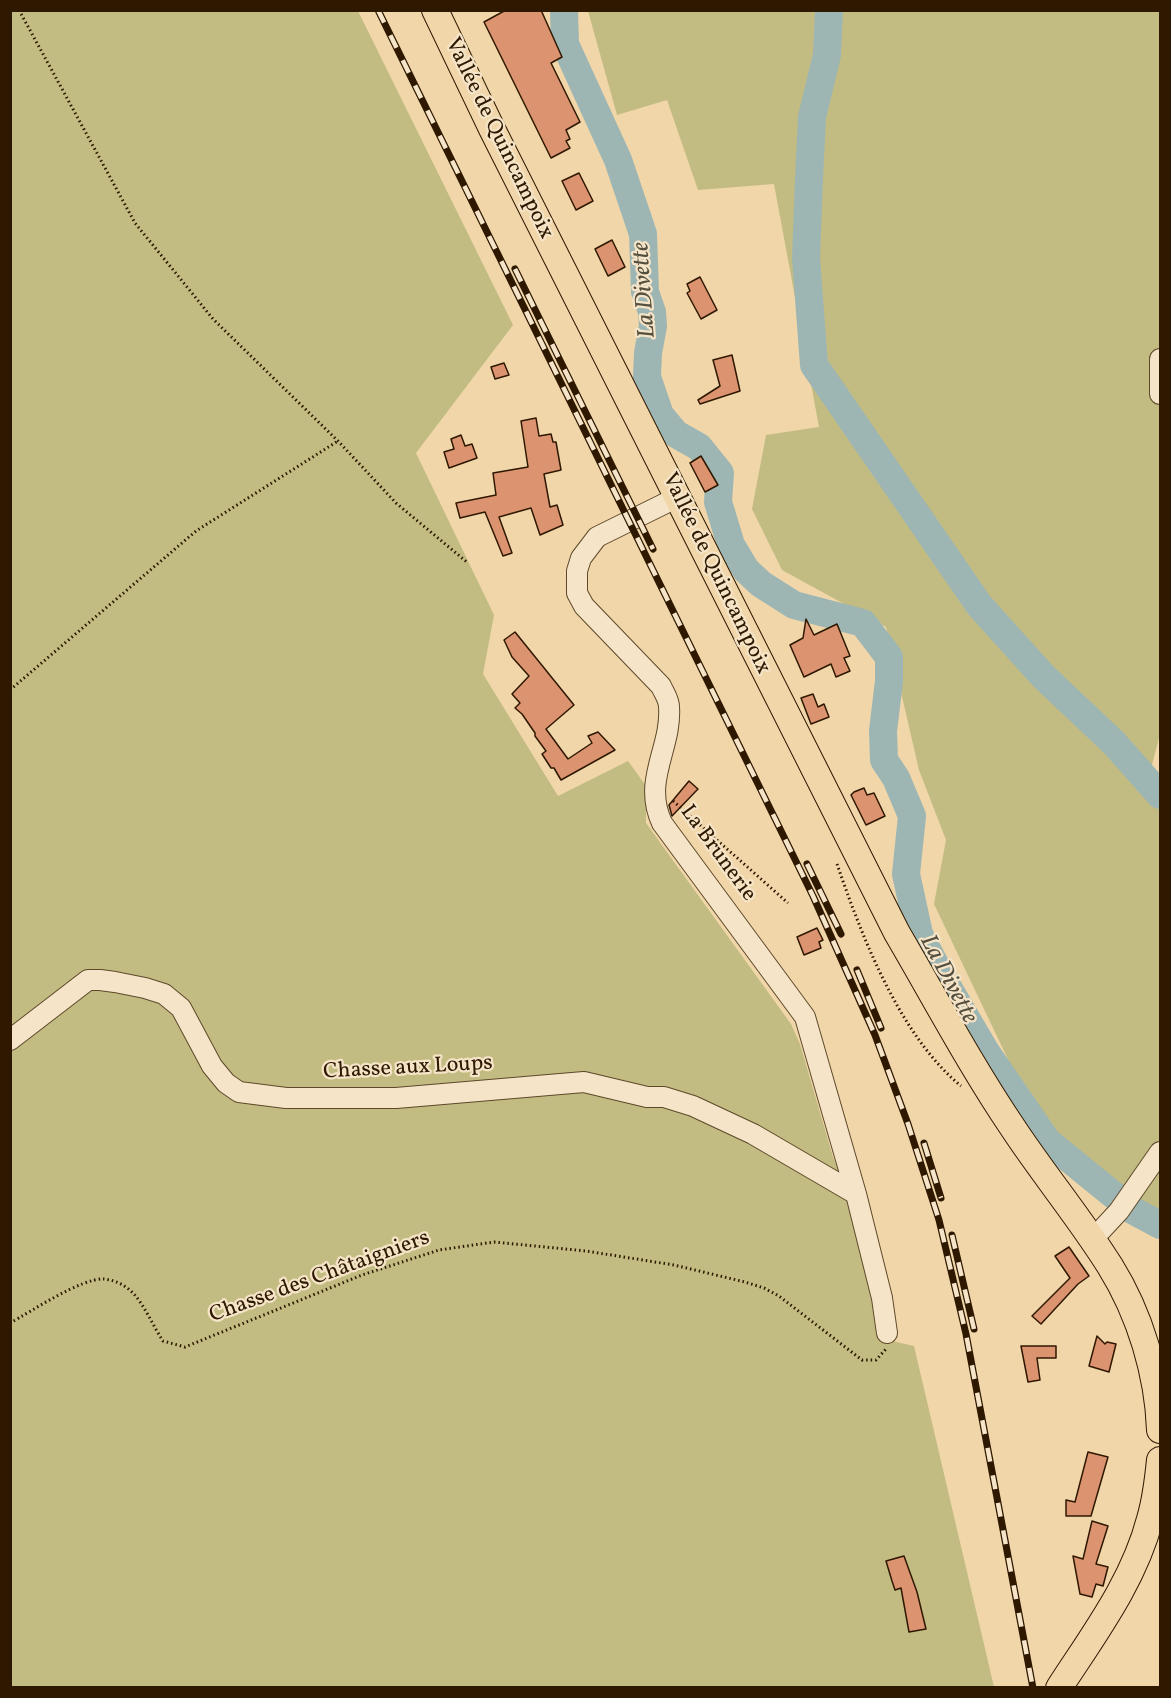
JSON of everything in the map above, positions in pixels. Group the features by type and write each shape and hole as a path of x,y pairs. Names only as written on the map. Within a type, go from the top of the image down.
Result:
{"main road":[{"name":"Vallée de Quincampoix","path":"435,10 492,129 776,697 897,933 953,1031 1013,1128 1111,1268 1135,1316 1153,1374 1161,1430"},
{"path":"1059,1688 1125,1583 1141,1547 1150,1519 1161,1460"}],"street":[{"path":"1161,359 1161,394"},
{"name":"La Brunerie","path":"678,497 597,537 581,558 577,571 578,593 584,606 667,696 669,718 654,802 662,823 805,1017 856,1194 882,1298 887,1333"},
{"name":"Chasse aux Loups","path":"10,1041 88,980 145,988 165,994 181,1008 212,1066 226,1083 239,1092 286,1098 396,1098 584,1082 646,1097 664,1097 693,1106 753,1134 856,1194"},
{"path":"1092,1239 1119,1211 1161,1152"}],"path":[{"path":"18,10 135,223 213,319 338,441 396,503 468,563"},
{"path":"10,690 196,531 338,441"},
{"path":"657,777 667,795 788,903"},
{"path":"836,860 854,913 910,1030 951,1077 968,1092"},
{"name":"Chasse des Châtaigniers","path":"10,1323 58,1296 101,1279 115,1281 134,1294 163,1341 185,1347 362,1275 439,1250 494,1242 586,1251 674,1265 745,1281 779,1296 862,1360 876,1360 881,1356 888,1344 887,1333"}],"shaded area":[{"path":"11,11 358,11 513,325 416,453 494,615 483,674 558,796 628,761 646,786 646,823 791,1024 800,1044 833,1157 853,1207 883,1339 914,1346 994,1687 11,1688"},
{"path":"588,11 1160,11 1160,734 1148,780 1160,797 1160,1215 1114,1196 1033,1112 934,904 946,840 919,770 886,627 782,570 752,509 766,435 819,427 774,184 698,190 667,100 617,115"}],"building":[{"path":"506,10 541,10 562,57 551,63 580,122 566,130 570,139 566,141 570,148 551,158 484,22"},
{"path":"579,173 593,201 576,210 562,181"},
{"path":"612,240 625,267 608,276 595,249"},
{"path":"700,277 717,310 701,319 687,293 690,291 687,284"},
{"path":"732,355 740,391 700,404 698,400 720,386 713,360"},
{"path":"504,363 509,375 495,379 491,367"},
{"path":"536,418 539,436 551,434 553,442 556,442 561,470 544,474 550,507 557,505 563,525 540,535 531,508 499,517 512,553 503,556 485,512 460,518 456,503 496,495 493,473 528,467 521,421"},
{"path":"461,435 465,446 472,444 477,458 449,468 444,452 454,449 451,439"},
{"path":"701,456 718,485 705,492 690,463"},
{"path":"806,619 814,635 837,624 850,656 844,658 850,671 836,677 831,664 804,677 790,645 803,638"},
{"path":"515,632 574,705 546,729 568,759 592,743 588,736 598,732 615,750 561,780 542,754 546,751 535,733 515,708 520,703 512,694 529,676 512,657 504,640"},
{"path":"813,694 818,707 824,704 829,717 811,724 801,698"},
{"path":"689,781 698,789 672,816 669,805"},
{"path":"864,788 867,795 874,793 885,816 866,825 851,795"},
{"path":"817,928 823,940 819,942 821,948 804,955 797,937"},
{"path":"1069,1247 1089,1276 1078,1284 1041,1324 1032,1316 1070,1278 1055,1256"},
{"path":"1097,1336 1105,1344 1107,1342 1116,1344 1109,1372 1089,1366"},
{"path":"1021,1346 1056,1346 1056,1358 1037,1358 1040,1380 1028,1382"},
{"path":"1088,1452 1108,1457 1091,1516 1066,1516 1066,1500 1075,1502"},
{"path":"1092,1521 1108,1526 1096,1564 1108,1567 1103,1586 1096,1584 1092,1597 1080,1594 1073,1556 1083,1559"},
{"path":"904,1556 917,1592 926,1629 909,1632 901,1588 895,1590 892,1581 886,1561"}],"waterway":[{"name":"La Divette","path":"564,10 565,44 618,160 643,234 645,292 652,312 653,326 648,353 647,377 660,415 676,434 699,447 720,473 718,502 731,545 746,570 761,584 794,605 863,623 889,657 889,681 883,731 884,760 896,778 912,816 906,874 919,934 986,1052 1047,1141 1132,1210 1160,1225"},
{"name":"La Divette","path":"829,10 827,55 812,117 809,179 806,258 814,365 979,605 1044,677 1114,743 1160,795"}],"railway":[{"path":"378,10 813,896 875,1035 908,1124 939,1220 966,1334 1033,1688"},
{"path":"515,269 653,549"},
{"path":"807,864 841,934"},
{"path":"857,970 881,1028"},
{"path":"924,1143 941,1198"},
{"path":"952,1235 974,1329"}]}
